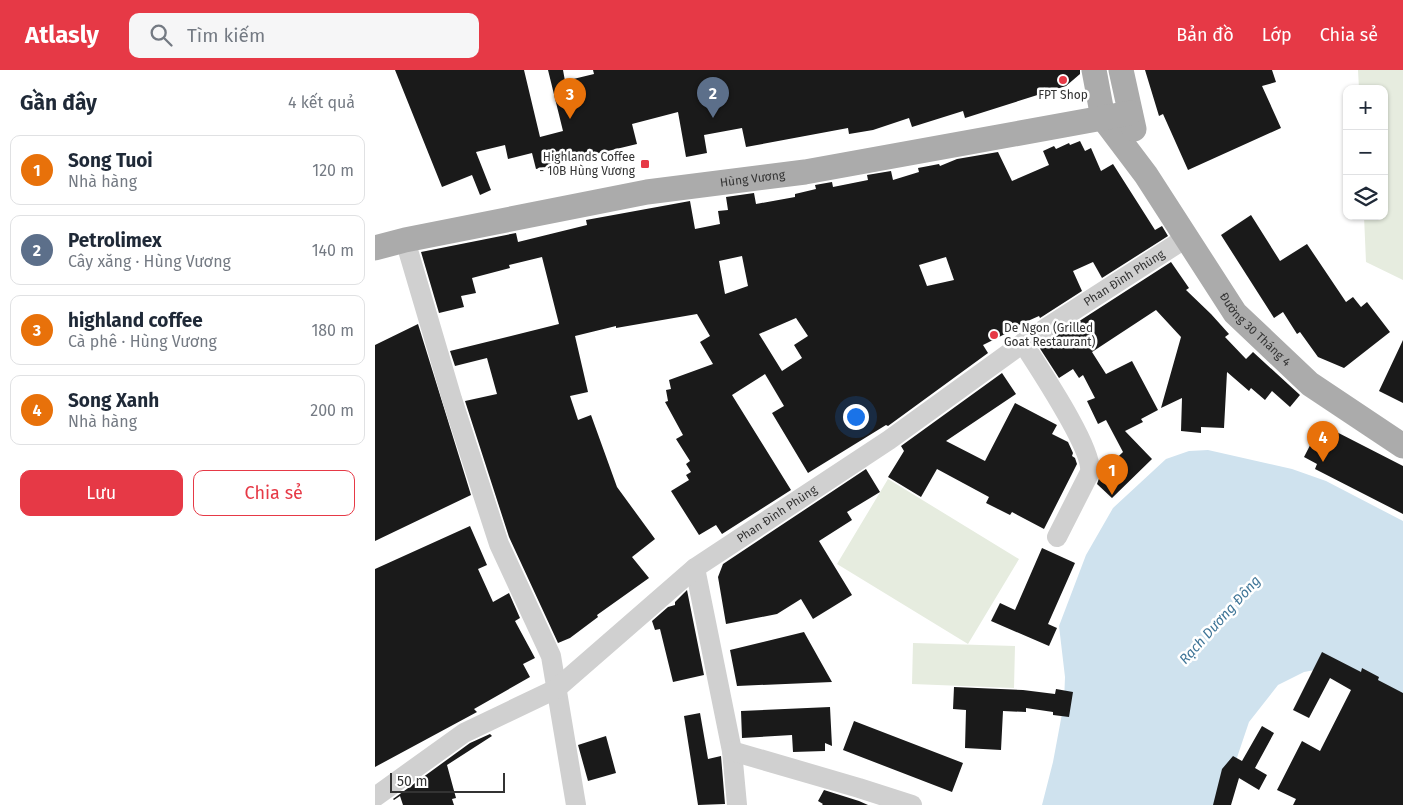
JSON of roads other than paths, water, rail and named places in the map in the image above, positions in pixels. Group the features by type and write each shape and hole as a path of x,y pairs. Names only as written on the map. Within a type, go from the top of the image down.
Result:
{"main road":[{"name":"Đường 30 Tháng 4","path":"1094,70 1103,118 1146,175 1235,313 1309,384 1403,446"},
{"name":"Đường 30 Tháng 4","path":"1121,70 1146,175"},
{"name":"Hùng Vương","path":"375,248 405,240 647,192 805,172 1131,112"}],"street":[{"name":"Phan Đình Phùng","path":"375,797 464,733 556,689 695,568 889,440 1023,343 1186,238"},
{"path":"405,240 452,398 499,544 551,656 576,805"},
{"path":"1023,343 1061,405 1085,448 1090,463 1090,472 1057,536"},
{"path":"695,568 732,751 737,805"},
{"path":"732,751 912,805"}],"water":[{"name":"Rạch Dương Đông","path":"1208,450 1292,469 1326,481 1403,521 1403,698 1320,669 1304,672 1278,685 1249,722 1221,805 1042,805 1053,762 1064,703 1065,677 1059,626 1086,555 1113,508 1166,459 1189,451"}],"place":[{"name":"FPT Shop","path":"1063,80"},
{"name":"Petrolimex","path":"713,118"},
{"name":"highland coffee","path":"570,119"},
{"name":"Highlands Coffee - 10B Hùng Vương","path":"645,164"},
{"name":"De Ngon (Grilled Goat Restaurant)","path":"994,335"},
{"name":"Song Xanh","path":"1323,462"},
{"name":"Song Tuoi","path":"1112,495"}]}
